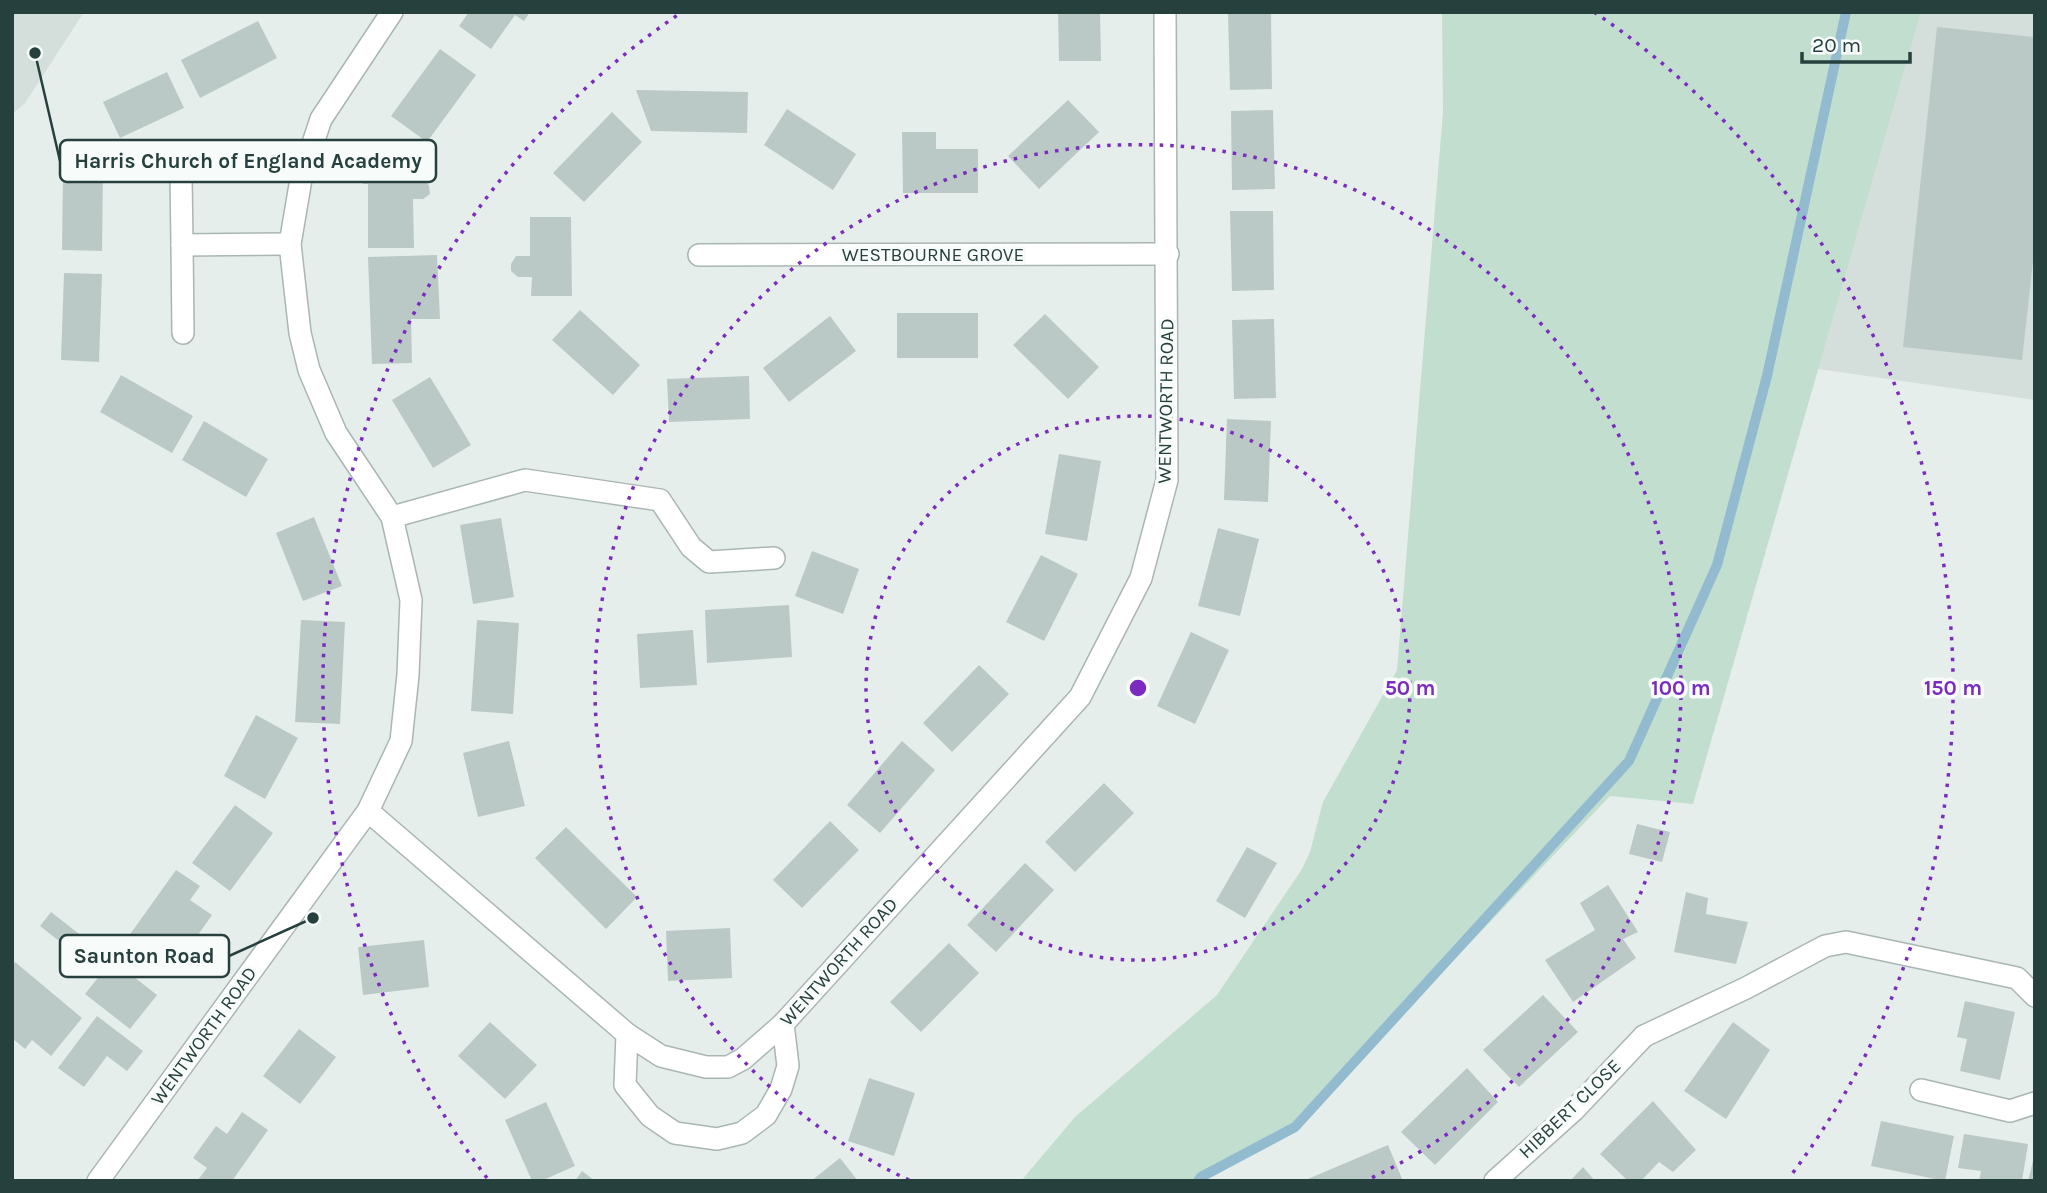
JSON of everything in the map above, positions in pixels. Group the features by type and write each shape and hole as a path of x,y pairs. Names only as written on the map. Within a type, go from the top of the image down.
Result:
{"street":[{"path":"368,811 401,741 408,675 411,600 392,517 336,433 309,369 300,333 290,244 301,179 321,120 391,12"},
{"name":"WENTWORTH ROAD","path":"99,1181 368,811 627,1034 662,1056 706,1067 728,1067 743,1059 783,1024 1080,697 1141,578 1167,480 1165,12"},
{"path":"181,175 183,333"},
{"path":"182,245 290,244"},
{"name":"WESTBOURNE GROVE","path":"699,255 1168,254"},
{"path":"392,517 525,481 660,500 691,547 709,562 774,558"},
{"name":"HIBBERT CLOSE","path":"1495,1181 1574,1110 1644,1036 1746,988 1825,946 1846,942 2017,978 2035,996"},
{"path":"627,1034 625,1085 650,1116 675,1133 717,1139 742,1133 766,1115 781,1089 788,1066 783,1024"},
{"path":"1921,1090 2010,1111 2035,1103"}],"shaded area":[{"path":"12,12 84,12 25,103 12,114"},
{"path":"1921,12 2035,12 2035,400 1818,369"}],"green space":[{"path":"1442,12 1921,12 1693,804 1610,796 1294,1128 1203,1175 1200,1181 1021,1181 1075,1117 1217,995 1302,869 1310,852 1323,802 1397,670 1443,112"}],"building":[{"path":"469,12 530,12 524,21 515,15 491,49 459,26"},
{"path":"1058,12 1100,12 1101,61 1059,61"},
{"path":"1228,12 1271,12 1272,89 1230,90"},
{"path":"258,21 277,58 200,98 181,60"},
{"path":"1937,27 2035,37 2035,243 2022,360 1903,347"},
{"path":"440,49 476,75 427,142 391,116"},
{"path":"167,72 184,108 120,138 103,102"},
{"path":"636,90 748,92 747,133 651,131"},
{"path":"1068,100 1099,132 1039,189 1008,156"},
{"path":"787,109 856,154 833,190 764,145"},
{"path":"1273,110 1275,189 1232,190 1231,111"},
{"path":"612,112 642,142 584,202 553,173"},
{"path":"902,132 936,132 936,149 978,149 978,193 903,193"},
{"path":"363,148 392,148 392,166 414,166 414,178 424,179 429,186 430,194 423,199 413,199 414,248 368,248 368,184 363,184"},
{"path":"63,171 103,171 102,251 62,250"},
{"path":"1230,211 1273,211 1274,290 1232,291"},
{"path":"530,217 571,217 572,296 531,296 532,277 518,277 511,271 511,264 516,256 530,256"},
{"path":"437,255 440,319 411,319 412,363 372,364 368,257"},
{"path":"64,273 102,274 99,362 61,360"},
{"path":"580,310 640,365 613,395 552,340"},
{"path":"897,313 978,313 978,358 897,358"},
{"path":"1045,314 1099,367 1068,399 1013,345"},
{"path":"830,316 856,351 789,402 763,368"},
{"path":"1274,319 1276,398 1234,399 1232,320"},
{"path":"121,375 193,416 172,453 100,412"},
{"path":"749,376 750,419 669,422 667,379"},
{"path":"430,377 471,445 433,468 392,400"},
{"path":"1227,419 1271,421 1268,502 1224,500"},
{"path":"204,421 268,459 246,497 182,460"},
{"path":"1059,454 1101,461 1087,541 1045,534"},
{"path":"314,517 342,586 303,601 276,533"},
{"path":"501,518 514,597 473,604 460,525"},
{"path":"1218,528 1259,539 1240,616 1198,606"},
{"path":"812,551 859,569 843,614 795,596"},
{"path":"1041,555 1078,574 1044,641 1006,622"},
{"path":"789,605 792,657 707,663 705,610"},
{"path":"301,620 345,622 340,724 295,722"},
{"path":"477,620 519,623 513,714 471,711"},
{"path":"693,630 697,685 640,688 637,634"},
{"path":"1191,632 1229,650 1195,724 1157,706"},
{"path":"979,665 1009,694 952,752 923,723"},
{"path":"256,715 298,738 265,799 224,776"},
{"path":"509,741 525,806 478,817 463,753"},
{"path":"902,741 935,770 880,833 847,805"},
{"path":"1104,783 1134,813 1075,872 1045,842"},
{"path":"235,805 273,833 230,891 192,863"},
{"path":"830,821 859,850 802,908 773,880"},
{"path":"1637,824 1670,832 1662,862 1629,854"},
{"path":"566,827 637,897 606,929 535,858"},
{"path":"1247,847 1277,863 1245,918 1216,901"},
{"path":"1025,863 1054,890 996,952 967,925"},
{"path":"176,870 200,886 190,900 212,915 177,965 165,957 155,971 121,947"},
{"path":"1608,885 1638,932 1623,939 1636,958 1573,1002 1545,960 1595,930 1580,903"},
{"path":"1686,892 1708,898 1706,914 1748,922 1736,964 1674,952"},
{"path":"51,912 157,995 130,1029 85,994 101,974 40,926"},
{"path":"730,928 732,978 668,981 666,931"},
{"path":"424,940 429,987 363,995 358,947"},
{"path":"949,943 979,973 921,1032 890,1002"},
{"path":"15,962 82,1018 51,1056 32,1040 25,1049 12,1038 12,965"},
{"path":"1543,995 1578,1032 1519,1087 1483,1050"},
{"path":"1965,1001 2015,1012 2000,1080 1960,1071 1967,1039 1957,1037"},
{"path":"97,1016 143,1051 127,1071 107,1056 84,1087 58,1068"},
{"path":"490,1022 537,1065 505,1099 458,1056"},
{"path":"1733,1022 1770,1050 1726,1119 1684,1091"},
{"path":"299,1029 336,1057 300,1104 263,1076"},
{"path":"1467,1068 1498,1102 1435,1165 1401,1132"},
{"path":"869,1078 915,1093 894,1156 848,1141"},
{"path":"1653,1101 1696,1150 1673,1172 1659,1162 1641,1181 1628,1181 1600,1154"},
{"path":"546,1102 575,1166 541,1181 532,1181 505,1120"},
{"path":"242,1112 268,1130 232,1181 197,1181 207,1168 193,1158 216,1126 227,1134"},
{"path":"1881,1121 1954,1136 1945,1181 1871,1166"},
{"path":"1964,1134 2028,1144 2022,1181 1979,1181 1981,1171 1958,1168"},
{"path":"1388,1145 1403,1181 1303,1181"},
{"path":"2034,1157 2035,1181 2028,1181"},
{"path":"840,1158 858,1181 811,1181"},
{"path":"1583,1167 1595,1181 1570,1181"},
{"path":"582,1171 595,1181 575,1181"}],"waterway":[{"path":"1198,1181 1295,1127 1629,761 1717,565 1767,376 1846,12"}],"place":[{"name":"Harris Church of England Academy","path":"35,53"},
{"name":"Saunton Road","path":"313,918"}]}
